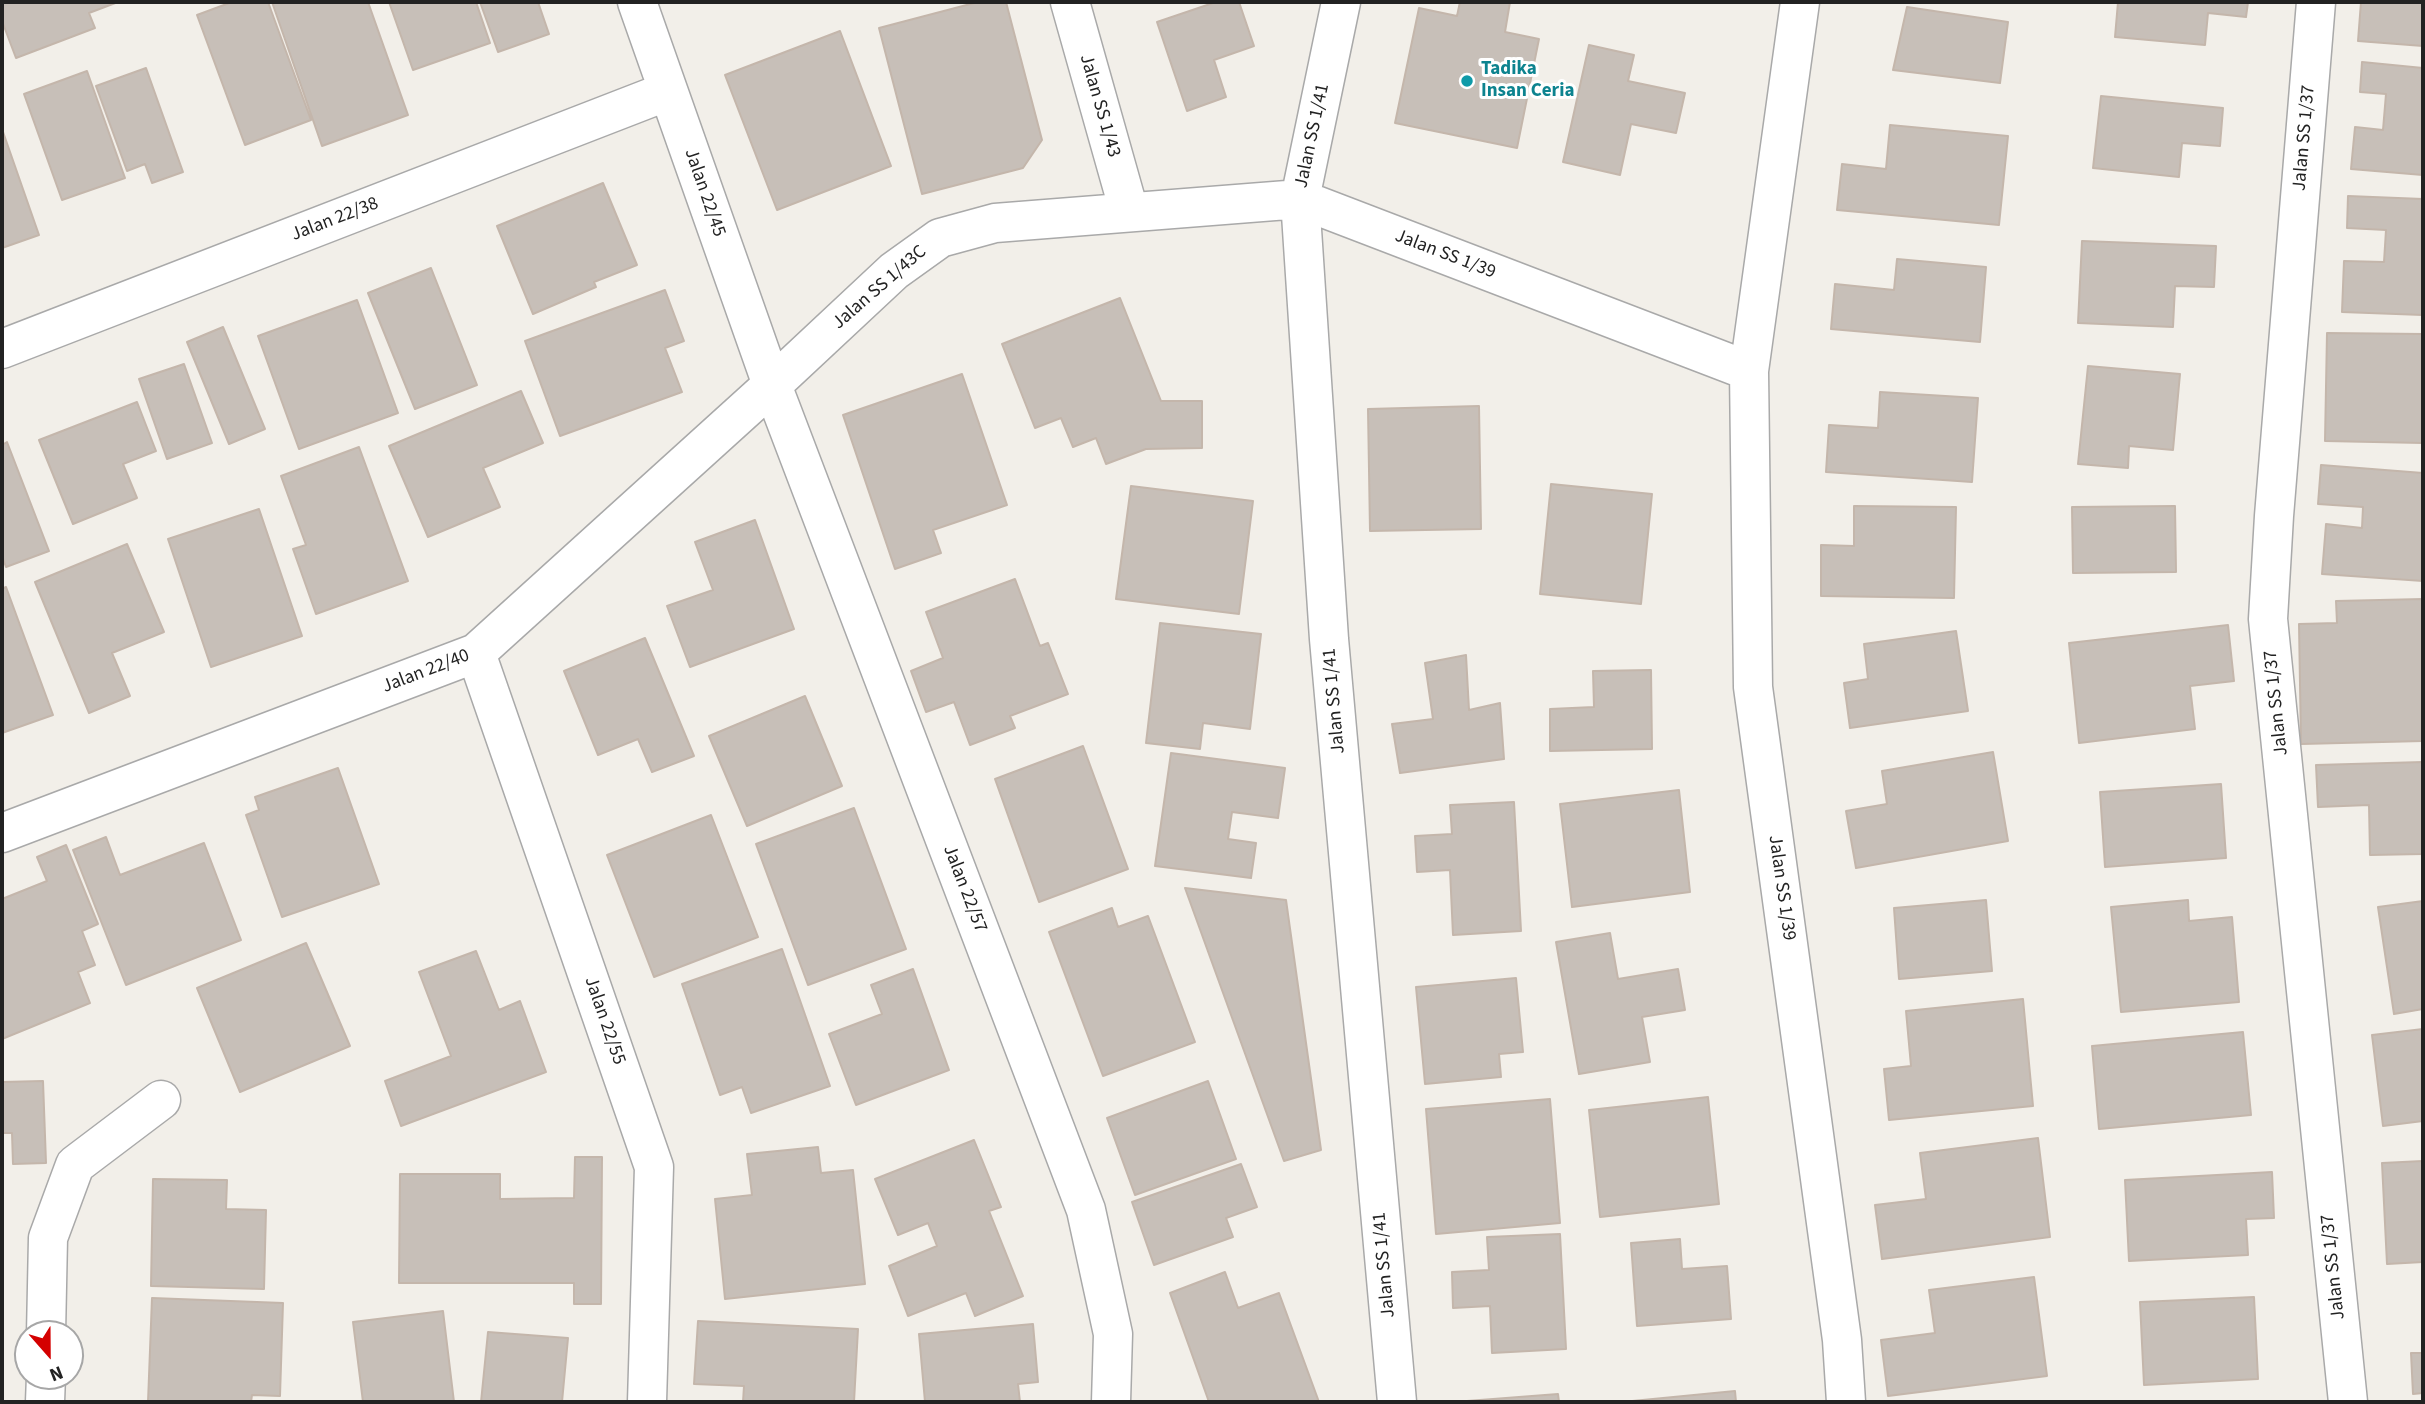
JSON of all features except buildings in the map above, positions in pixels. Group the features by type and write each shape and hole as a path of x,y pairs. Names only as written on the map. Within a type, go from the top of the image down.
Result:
{"street":[{"name":"Jalan 22/45","path":"637,2 772,385"},
{"name":"Jalan SS 1/43","path":"1070,2 1129,211"},
{"name":"Jalan SS 1/41","path":"1341,2 1300,199 1329,639 1397,1402"},
{"name":"Jalan SS 1/39","path":"1800,2 1749,371 1753,687 1842,1340 1846,1402"},
{"name":"Jalan SS 1/37","path":"2316,2 2268,619 2348,1402"},
{"name":"Jalan 22/38","path":"2,349 668,91"},
{"name":"Jalan SS 1/39","path":"1129,211 1300,199 1749,371"},
{"name":"Jalan SS 1/43C","path":"772,385 894,271 940,238 995,223 1129,211"},
{"name":"Jalan 22/40","path":"2,832 476,653 772,385"},
{"name":"Jalan 22/57","path":"772,385 1086,1210 1113,1334 1111,1402"},
{"name":"Jalan 22/55","path":"476,653 653,1167 647,1402"},
{"path":"46,1320 48,1238 75,1165 162,1100"}],"place":[{"name":"Tadika Insan Ceria","path":"1467,81"}]}
